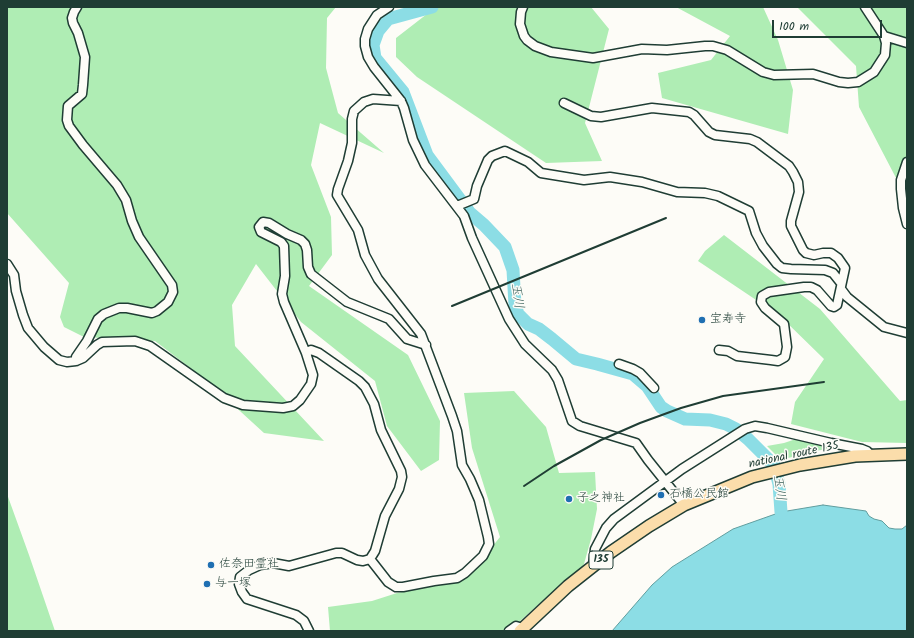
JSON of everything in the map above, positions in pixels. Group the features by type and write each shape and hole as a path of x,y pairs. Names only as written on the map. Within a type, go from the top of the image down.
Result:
{"highway":[{"name":"national route 135","path":"521,629 593,566 649,526 688,503 712,492 764,474 837,458 907,454"}],"street":[{"path":"76,361 76,357 87,341 98,319 104,314 119,308 152,312 157,311 168,302 173,292 172,285 139,237 132,221 126,200 117,185 69,126 67,120 68,106 82,94 84,77 85,57 72,18 78,7"},
{"path":"390,7 372,21 366,34 365,46 368,57 374,67 401,101 412,140 425,165 464,216 472,238 509,319 525,344 552,370 558,380 572,421 580,426 636,443 665,481 688,503"},
{"path":"523,7 520,24 524,36 535,46 551,52 592,58 642,49 679,50 712,46 727,50 763,72 774,74 812,74 848,83 858,82 874,72 885,55 886,43 884,36 865,7"},
{"path":"884,36 907,43"},
{"path":"370,559 388,582 396,587 403,587 456,578 465,573 483,556 489,544 479,500 462,465 457,431 426,345 421,334 378,279 365,255 358,230 337,195 352,143 352,119 354,111 364,102 373,99 401,101"},
{"path":"564,103 591,116 601,118 652,108 689,112 694,115 709,132 750,139 757,142 789,166 793,172 798,182 799,192 791,226 803,250 810,255 826,252 835,254 845,268 837,304 834,307 829,304 817,290 810,287 804,286 769,292 762,296 762,305 782,322 785,327 787,347 786,354 780,360 771,360 737,356 719,350"},
{"path":"457,206 474,199 477,186 488,160 492,156 505,151 528,162 541,173 584,180 610,177 642,182 677,192 705,193 718,196 749,211 756,233 763,246 782,268 825,270 833,273 847,297 884,326 907,333"},
{"path":"907,162 901,190 907,224"},
{"path":"7,264 14,275 16,291 28,328 51,355 59,360 67,362 76,361 83,358 102,342 135,341 150,346 224,398 243,405 284,408 296,404 311,384 313,375 306,352 282,294 285,276 284,246 281,242 261,232 259,227 263,222 269,223 286,234 301,240 308,250 308,267 312,274 347,302 389,319 408,339 426,345"},
{"path":"306,352 311,350 319,353 359,381 365,387 374,404 381,430 401,471 402,477 400,490 385,516 375,551 370,559 363,561 357,560 342,553 336,553 289,566 273,564 260,565 249,570 240,577 239,584 242,592 248,599 296,615 304,620 309,631"},
{"path":"619,364 633,369 654,388"},
{"path":"593,566 595,549 609,523 628,507 665,481 735,434 745,429 755,426 767,428 862,449 867,451 872,456"},
{"path":"510,631 516,626 521,629"}],"green space":[{"path":"7,7 336,7 327,18 326,68 338,113 384,153 320,123 311,165 331,217 332,255 309,286 408,355 440,421 439,460 421,471 387,426 375,381 301,322 256,264 232,305 235,346 324,441 264,433 206,380 155,341 84,337 64,327 60,317 69,283 7,213"},
{"path":"436,7 591,7 609,29 585,123 602,161 546,163 417,77 396,57 396,38"},
{"path":"676,7 763,7 778,40 793,90 788,134 662,98 658,73 711,60 730,36"},
{"path":"797,7 907,7 907,199 859,107 856,66"},
{"path":"724,235 820,309 900,401 907,400 907,443 862,442 791,424 795,402 824,359 780,316 698,261 705,251"},
{"path":"514,391 546,427 559,473 595,472 597,509 591,539 584,564 573,580 540,603 509,631 330,631 328,607 372,601 397,593 443,583 484,557 500,537 472,448 464,393"},
{"path":"796,439 836,448 814,451 781,460 767,446"},
{"path":"7,494 29,555 55,631 7,631"}],"water":[{"path":"823,505 866,511 869,516 882,521 889,528 902,529 907,525 907,631 612,631 652,585 672,567 733,529 781,512"}],"waterway":[{"name":"玉川","path":"432,7 388,19 378,31 373,45 375,58 403,92 427,155 470,213 505,247 513,270 515,305 518,314 528,324 539,329 576,359 633,374 647,386 661,407 667,411 685,419 710,420 726,424 736,429 774,465 779,484 781,512"}],"railway":[{"path":"452,306 666,218"},
{"path":"524,486 554,466 601,440 640,423 681,408 723,396 824,382"}],"place":[{"name":"宝寿寺","path":"702,320"},
{"name":"石橋公民館","path":"661,495"},
{"name":"子之神社","path":"569,499"},
{"name":"佐奈田霊社","path":"211,565"},
{"name":"与一塚","path":"207,584"}]}
